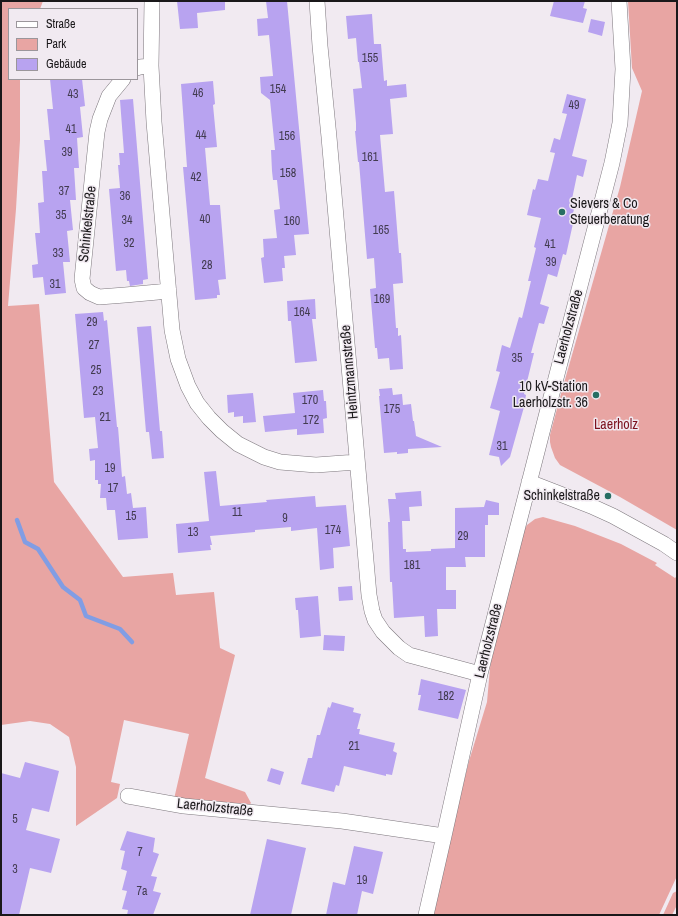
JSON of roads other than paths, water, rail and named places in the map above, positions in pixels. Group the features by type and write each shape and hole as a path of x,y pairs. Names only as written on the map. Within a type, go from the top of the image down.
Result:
{"street":[{"path":"152,1 144,67 154,122 172,330 183,375 197,403 209,418 238,444 264,457 280,462 316,465 358,462"},
{"name":"Heintzmannstraße","path":"317,1 369,595 372,611 378,624 390,639 409,655 480,674"},
{"name":"Laerholzstraße","path":"426,915 480,674 616,143 620,123 623,69 619,1"},
{"name":"Schinkelstraße","path":"122,80 109,96 100,119 97,132 82,279 84,288 90,293 99,297 169,291"},
{"path":"529,482 613,516 664,544 677,553"},
{"name":"Laerholzstraße","path":"128,796 198,808 342,821 444,836"}],"waterway":[{"path":"17,520 25,542 38,549 63,587 80,600 86,616 120,629 132,642"}],"place":[{"name":"Sievers & Co Steuerberatung","path":"562,212"},
{"name":"10 kV-Station Laerholzstr. 36","path":"596,395"},
{"name":"Schinkelstraße","path":"608,496"}],"park label":[{"name":"Laerholz","path":"616,425"}]}
